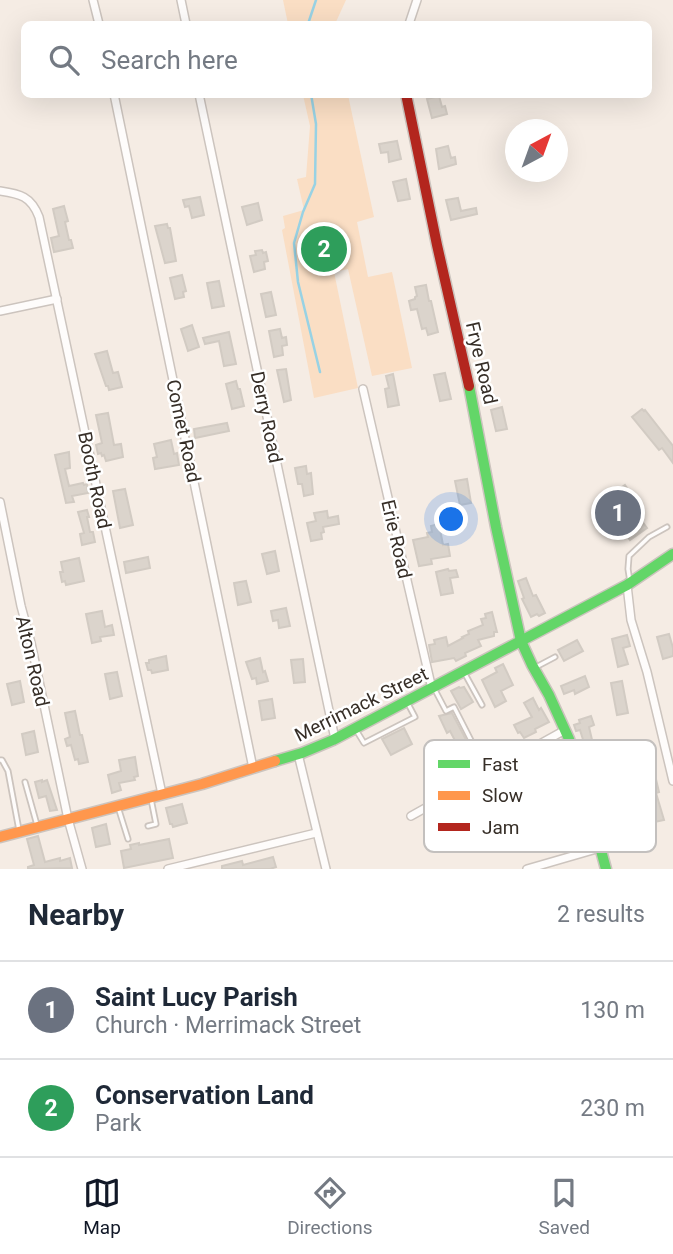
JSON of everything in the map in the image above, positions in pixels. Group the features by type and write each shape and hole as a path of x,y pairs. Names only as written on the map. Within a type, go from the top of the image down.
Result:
{"street":[{"path":"93,0 98,21"},
{"path":"181,0 185,21"},
{"path":"410,21 417,0"},
{"name":"Comet Road","path":"115,98 253,768"},
{"name":"Derry Road","path":"200,98 335,739"},
{"name":"Frye Road","path":"407,98 474,405 496,527 521,640 568,740"},
{"name":"Booth Road","path":"0,191 26,197 36,208 162,794"},
{"path":"0,311 57,299"},
{"name":"Erie Road","path":"363,389 433,688"},
{"name":"Alton Road","path":"0,502 68,819 82,869"},
{"name":"Merrimack Street","path":"0,837 253,768 335,739 629,584 673,554"},
{"path":"629,584 631,620 670,752 673,781"},
{"path":"547,740 565,730"},
{"path":"298,754 326,869"},
{"path":"411,816 424,809"},
{"path":"168,869 316,833"},
{"path":"527,869 586,852"},
{"name":"Frye Road","path":"601,852 606,869"}],"lane":[{"path":"629,584 629,556 649,537 667,527"},
{"path":"534,668 555,657"},
{"path":"464,672 482,705"},
{"path":"433,688 446,711 454,707 471,740"},
{"path":"355,729 364,743 415,717 407,702"},
{"path":"0,760 8,771 20,832"},
{"path":"26,782 37,827"},
{"path":"148,826 156,824 150,797"},
{"path":"118,805 128,838"}],"shaded area":[{"path":"283,0 346,0 336,21 287,21"},
{"path":"304,98 349,98 374,217 357,222 368,277 392,272 412,368 372,376 348,269 334,272 358,388 314,398 282,230 285,228 283,216 304,210 297,179 306,177 310,126"}],"building":[{"path":"440,98 447,114 432,118 427,99"},
{"path":"397,141 401,159 389,162 388,152 381,153 379,144"},
{"path":"448,146 451,158 455,157 456,164 439,169 436,149"},
{"path":"406,179 410,199 398,201 393,182"},
{"path":"200,197 204,215 192,218 189,206 185,207 183,200"},
{"path":"458,198 461,211 476,208 477,214 451,220 446,200"},
{"path":"258,203 262,220 247,225 242,207"},
{"path":"64,206 68,221 65,222 73,248 54,252 51,238 59,236 53,209"},
{"path":"167,224 176,261 165,263 155,226"},
{"path":"262,250 263,253 266,252 268,261 264,262 265,269 254,272 250,256 256,255 255,251"},
{"path":"182,275 186,291 183,292 184,297 175,299 170,278"},
{"path":"219,281 224,306 212,308 207,283"},
{"path":"426,285 438,332 428,335 426,328 422,329 417,309 411,310 409,301 417,296 415,287"},
{"path":"271,292 276,315 266,317 261,294"},
{"path":"192,325 199,347 188,351 181,329"},
{"path":"280,329 282,338 286,337 287,345 282,346 283,355 274,357 269,331"},
{"path":"229,332 236,364 224,366 219,341 205,344 203,338"},
{"path":"107,351 113,373 118,372 122,387 109,390 95,354"},
{"path":"286,369 291,400 284,402 277,370"},
{"path":"445,373 451,399 440,401 434,375"},
{"path":"393,374 399,405 388,407 385,389 389,388 386,376"},
{"path":"236,381 244,406 232,409 226,384"},
{"path":"502,407 507,429 496,431 491,410"},
{"path":"642,409 673,446 673,463 632,417"},
{"path":"108,413 114,445 121,444 123,457 106,461 104,455 98,454 96,445 102,443 96,415"},
{"path":"227,423 229,431 195,438 194,429"},
{"path":"171,440 179,465 155,469 153,458 157,457 154,444"},
{"path":"69,452 70,468 65,469 69,486 87,484 88,493 72,496 74,502 66,503 55,455"},
{"path":"306,466 307,474 311,473 313,494 304,496 295,468"},
{"path":"467,479 471,503 460,505 455,481"},
{"path":"625,485 633,497 627,501 647,528 630,540 612,513 604,519 599,512 603,510 599,504 606,499 604,496"},
{"path":"125,489 133,525 120,528 113,491"},
{"path":"87,510 90,532 93,532 95,542 82,545 80,534 84,533 78,512"},
{"path":"327,511 328,518 338,516 339,524 323,527 322,539 311,541 307,523 316,521 314,513"},
{"path":"439,524 443,545 448,544 450,556 431,559 432,564 419,566 413,540 428,537 427,533 432,532 431,526"},
{"path":"275,551 279,571 267,574 262,554"},
{"path":"148,557 150,568 126,573 124,562"},
{"path":"79,558 84,581 66,585 65,581 62,582 61,562"},
{"path":"456,570 458,577 450,578 453,593 441,595 436,572"},
{"path":"526,578 533,596 536,595 545,613 539,616 537,614 531,617 522,599 524,598 518,581"},
{"path":"246,581 251,602 238,605 234,583"},
{"path":"286,608 290,626 279,628 278,620 273,621 271,611"},
{"path":"102,611 105,627 112,625 114,635 100,637 101,641 92,643 86,614"},
{"path":"492,612 497,632 494,632 494,636 478,640 481,646 465,653 466,656 456,661 454,658 432,662 429,645 435,644 434,640 446,637 448,646 469,634 468,631 483,625 481,619"},
{"path":"669,634 673,656 663,659 657,637"},
{"path":"627,635 630,646 623,648 628,664 618,667 612,639"},
{"path":"577,640 583,651 564,661 558,650"},
{"path":"166,656 168,670 152,673 148,670 146,663 149,663 149,660"},
{"path":"260,658 268,681 257,684 256,678 252,679 246,662"},
{"path":"303,659 305,682 294,683 291,660"},
{"path":"503,664 513,685 501,691 506,701 495,707 482,680 497,672 495,668"},
{"path":"117,672 122,696 110,699 105,674"},
{"path":"585,676 589,687 575,694 574,690 564,694 561,686"},
{"path":"20,681 24,702 12,705 7,684"},
{"path":"622,681 628,713 617,715 611,683"},
{"path":"464,687 473,702 461,709 451,691"},
{"path":"533,698 549,722 524,738 514,725 532,717 524,703"},
{"path":"272,699 275,718 262,720 259,701"},
{"path":"75,711 88,762 79,764 78,759 75,760 71,745 67,746 65,739 70,737 65,713"},
{"path":"452,713 466,740 455,740 450,731 447,733 439,716"},
{"path":"591,716 594,725 589,727 592,740 583,740 580,730 576,731 574,725 580,723 579,720"},
{"path":"404,728 412,744 391,755 382,739"},
{"path":"34,731 38,752 26,755 22,734"},
{"path":"135,757 138,776 134,777 135,780 119,783 121,790 112,793 108,775 121,771 119,760"},
{"path":"47,780 57,810 50,811 46,796 39,798 35,782"},
{"path":"656,793 664,820 656,822"},
{"path":"182,804 187,823 173,827 166,808"},
{"path":"106,824 110,844 96,847 92,828"},
{"path":"38,836 45,862 70,858 72,868 28,869 34,865 27,839"},
{"path":"169,839 173,858 124,868 121,851 131,849 130,845"},
{"path":"273,857 276,867 270,869 222,869 222,866 242,861 243,865"}],"waterway":[{"path":"309,21 316,0"},
{"path":"312,98 316,124 315,184 294,243 298,282 320,372"}],"traffic: fast":[{"path":"469,386 521,641 569,740"},
{"path":"275,761 333,740 627,585 673,554"},
{"path":"601,852 606,869"}],"traffic: slow":[{"path":"0,837 202,784 275,761"}],"traffic: jam":[{"path":"407,98 469,386"}],"place":[{"name":"Conservation Land","path":"324,249"},
{"name":"Saint Lucy Parish","path":"618,513"}]}
